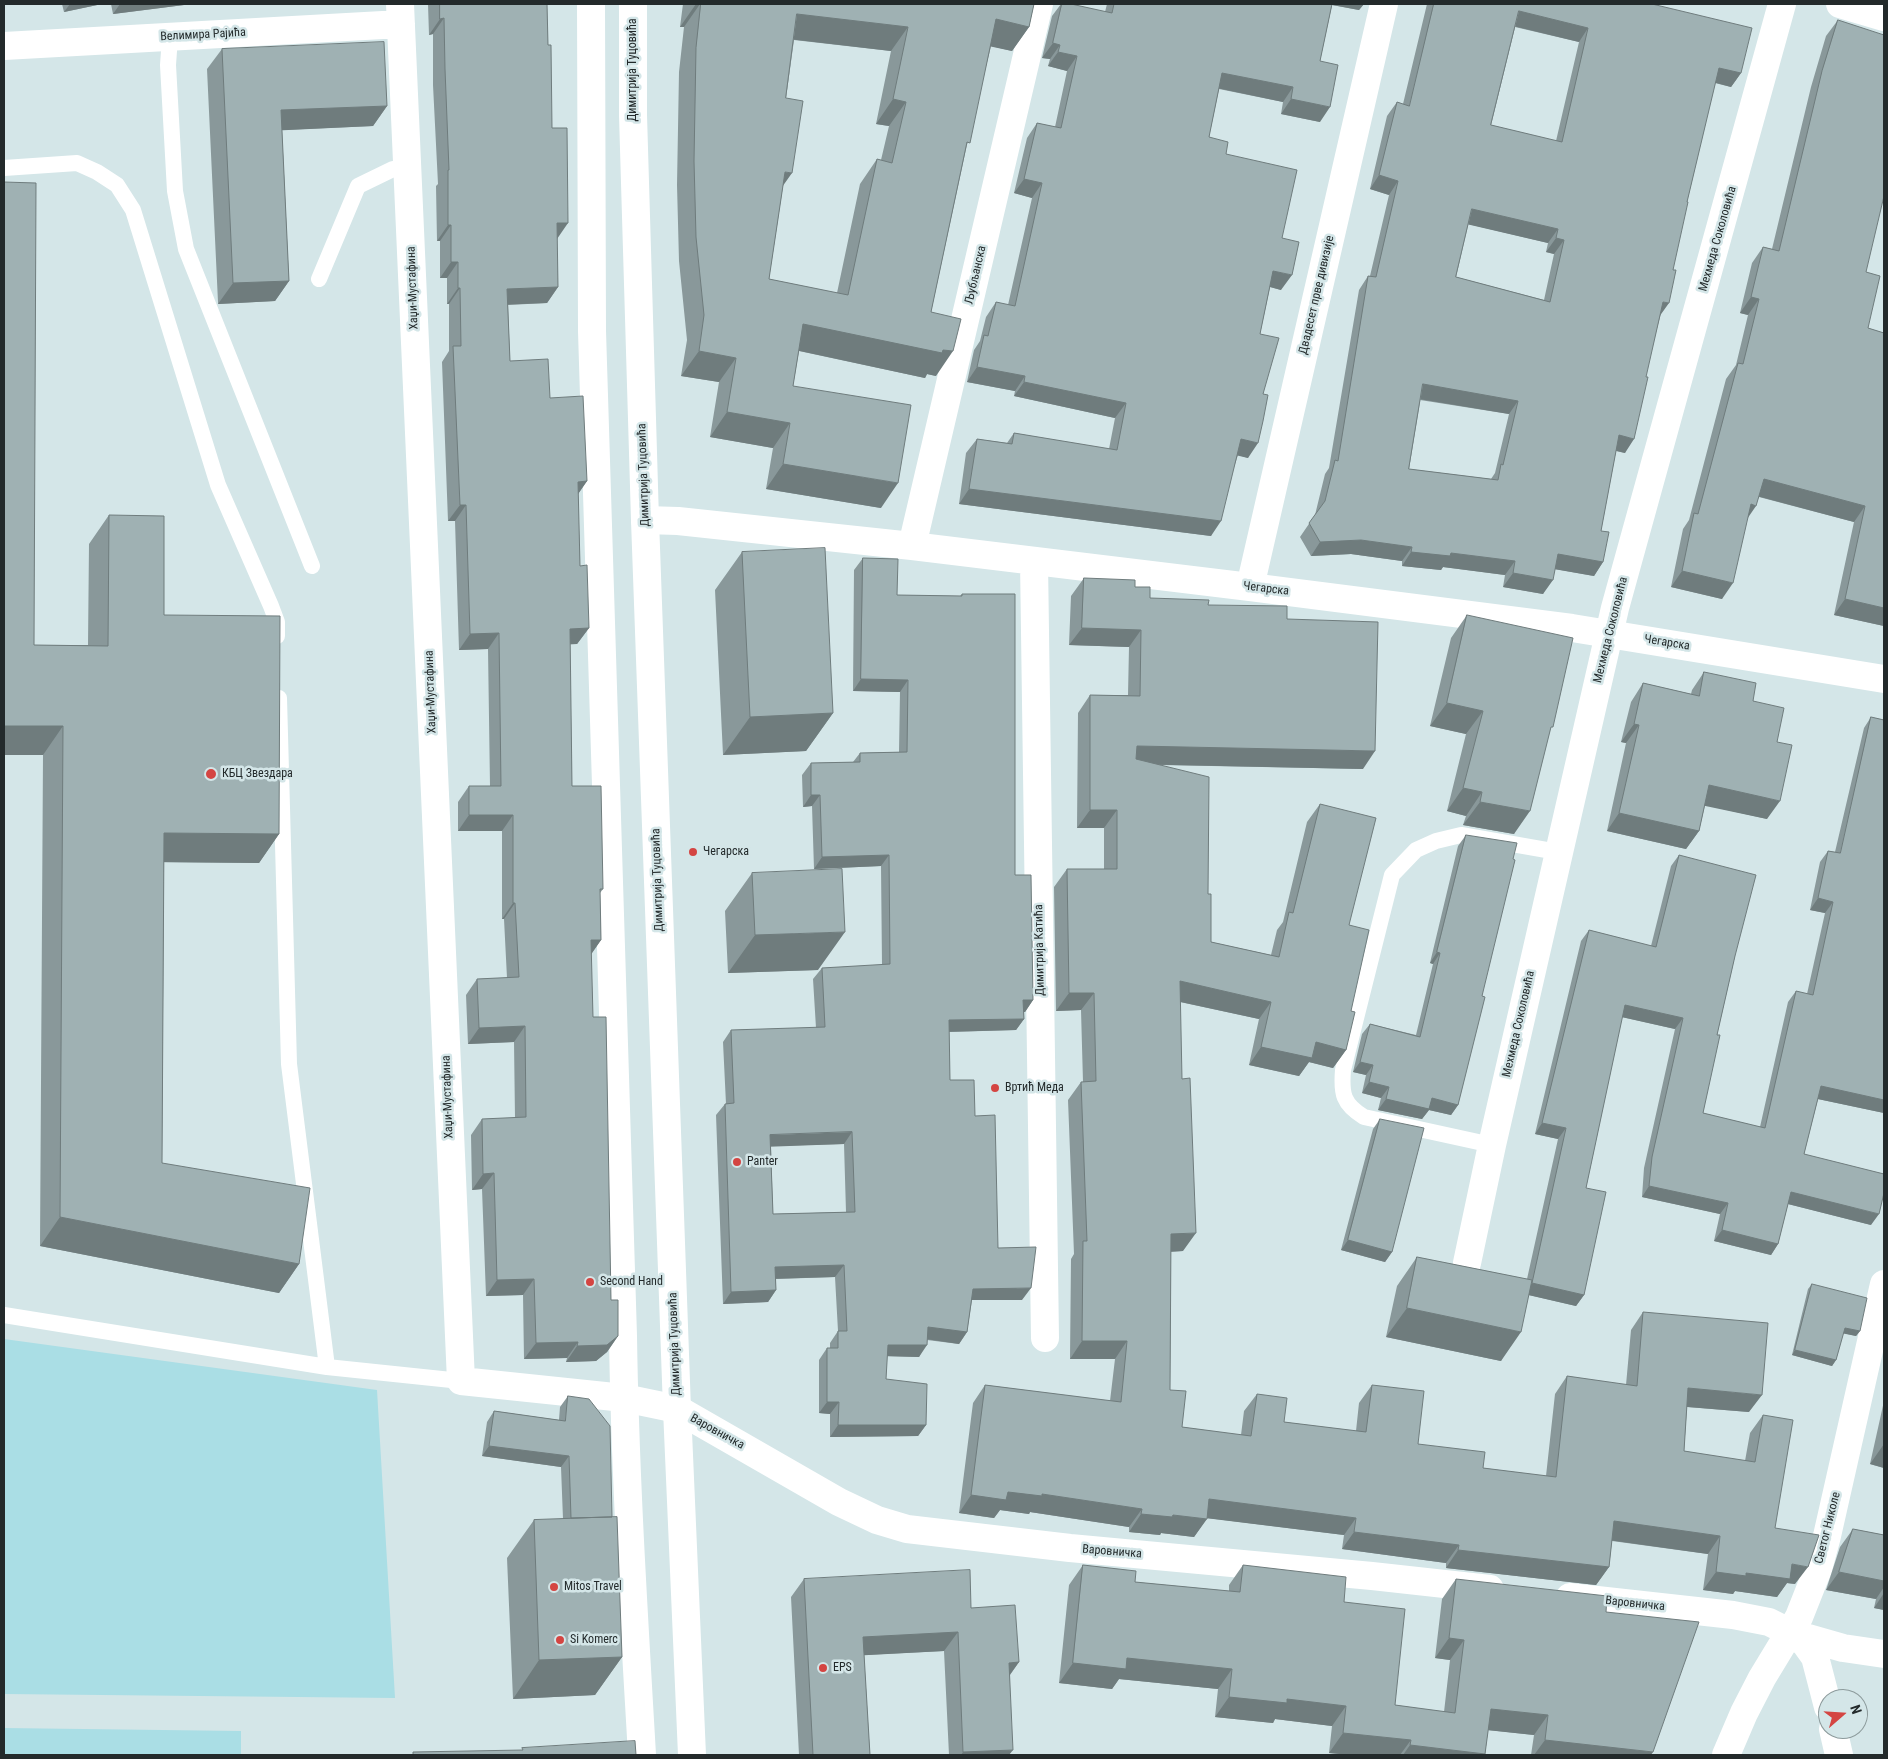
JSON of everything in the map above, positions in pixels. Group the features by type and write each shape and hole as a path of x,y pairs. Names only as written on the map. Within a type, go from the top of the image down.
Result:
{"street":[{"path":"591,4 592,331 624,1336 624,1398 635,1750"},
{"name":"Димитрија Туцовића","path":"634,4 633,114 645,520 677,1409 692,1755"},
{"name":"Љубљанска","path":"912,546 1039,4"},
{"name":"Двадесет прве дивизије","path":"1250,587 1384,4"},
{"name":"Мехмеда Соколовића","path":"1467,1262 1558,852 1609,634 1782,4"},
{"path":"1840,4 1884,17"},
{"name":"Велимира Рајића","path":"4,46 170,37 401,14"},
{"name":"Хаџи-Мустафина","path":"401,14 460,1381"},
{"name":"Чегарска","path":"645,520 678,521 912,546 1250,587 1609,634 1884,679"},
{"name":"Димитрија Катића","path":"1034,562 1046,1338"},
{"name":"Светог Николе","path":"1726,1755 1744,1713 1791,1633 1807,1598 1827,1536 1884,1284"},
{"name":"Варовничка","path":"460,1381 624,1398 677,1409 839,1502 876,1520 907,1529 1070,1548 1362,1575 1518,1592"},
{"name":"Варовничка","path":"1548,1595 1744,1617 1769,1622 1791,1633"},
{"path":"1791,1633 1842,1648 1884,1654"},
{"path":"1791,1633 1805,1643 1815,1658 1823,1689"},
{"path":"1835,1739 1839,1755"}],"lane":[{"path":"170,37 168,65 175,191 186,249 312,566"},
{"path":"4,168 77,163 97,172 117,185 133,210 218,485 277,622 278,652"},
{"path":"319,278 358,186 392,169 408,166"},
{"path":"278,681 289,1064 327,1366"},
{"path":"1492,1145 1364,1117 1344,1099 1342,1086 1343,1070 1392,875 1416,850 1436,841 1461,835 1558,852"},
{"path":"4,1315 327,1366 460,1381"}],"shaded area":[{"path":"4,1339 377,1390 395,1698 4,1694"},
{"path":"4,1728 241,1731 241,1755 4,1755"}],"building":[{"path":"440,4 547,4 548,45 551,45 552,128 567,128 568,223 557,223 558,287 507,289 510,361 548,359 550,398 583,396 587,481 578,482 580,566 587,565 589,628 570,629 572,786 601,786 603,889 600,889 601,940 591,940 593,1017 606,1017 611,1300 618,1300 618,1336 607,1345 577,1346 578,1342 536,1343 534,1279 497,1280 494,1173 483,1174 482,1119 526,1117 525,1026 479,1028 477,979 519,977 515,903 513,903 513,815 469,815 469,786 501,786 499,633 470,634 466,505 460,505 453,346 461,346 460,288 458,288 458,262 451,262 451,225 448,225 449,170 444,18 440,19"},
{"path":"701,4 1034,4 1029,27 996,19 970,143 967,142 931,312 961,319 953,351 943,350 942,353 803,324 793,386 911,405 898,483 783,464 790,423 727,412 736,358 699,351 704,315 696,237 694,161 696,48","holes":["797,14 908,27 893,99 906,102 892,163 877,159 848,295 769,279 785,172 792,173 803,101 786,98"]},
{"path":"1062,4 1071,4 1112,13 1114,4 1332,4 1320,61 1338,65 1330,107 1291,99 1293,87 1222,73 1209,137 1228,142 1226,154 1297,170 1282,238 1299,242 1292,275 1273,271 1260,334 1279,338 1263,394 1268,395 1263,421 1258,443 1241,439 1221,521 969,489 977,439 1012,444 1014,433 1117,450 1126,403 1024,382 1025,376 977,367 984,335 988,336 996,302 1015,306 1042,183 1024,179 1037,123 1061,128 1077,56 1058,52 1060,45 1053,43"},
{"path":"1434,4 1652,4 1752,28 1741,73 1719,68 1687,202 1673,270 1676,270 1669,303 1663,302 1634,439 1619,435 1601,531 1609,532 1603,562 1558,554 1553,580 1513,573 1515,561 1451,553 1450,556 1411,552 1412,547 1361,540 1320,542 1309,523 1325,501 1335,460 1338,461 1368,276 1376,277 1398,181 1379,175 1397,102 1409,106","holes":["1519,11 1588,28 1562,142 1491,125","1472,209 1558,229 1556,238 1564,240 1550,302 1456,277","1423,384 1518,401 1498,480 1409,469"]},
{"path":"1838,20 1884,35 1884,196 1866,272 1880,276 1868,328 1884,333 1884,608 1845,599 1865,506 1764,479 1756,506 1751,504 1733,583 1682,571 1694,513 1698,514 1738,363 1743,364 1759,299 1751,297 1763,247 1779,251 1822,71"},
{"path":"384,42 387,106 281,110 289,281 233,283 222,49"},
{"path":"4,182 36,183 34,645 108,646 109,515 164,516 164,615 280,616 279,834 164,833 162,1163 310,1188 299,1264 60,1217 63,726 4,726"},
{"path":"825,548 833,713 750,717 742,552"},
{"path":"863,558 898,559 897,595 962,596 962,594 1015,594 1015,875 1031,875 1033,1000 1023,1000 1024,1019 949,1020 950,1080 974,1080 975,1116 995,1115 998,1248 1036,1247 1031,1288 973,1289 967,1332 928,1327 927,1345 888,1345 886,1379 927,1384 926,1425 838,1425 839,1402 827,1402 827,1348 838,1348 838,1331 847,1331 844,1265 775,1267 776,1290 731,1292 725,1104 734,1103 731,1030 825,1027 822,968 890,964 889,855 822,857 820,795 811,795 811,763 860,762 860,753 907,752 908,680 861,679","holes":["852,1132 855,1212 773,1214 770,1135"]},
{"path":"1084,578 1135,580 1135,587 1150,587 1150,598 1209,600 1208,605 1287,606 1287,619 1378,622 1375,751 1137,746 1136,759 1209,777 1208,894 1211,894 1211,942 1279,957 1289,912 1293,913 1320,804 1376,818 1349,925 1369,930 1351,1011 1355,1012 1346,1050 1316,1042 1312,1058 1261,1047 1271,1002 1180,981 1182,1079 1190,1078 1196,1233 1171,1234 1170,1390 1186,1391 1182,1427 1251,1436 1257,1394 1287,1398 1284,1422 1366,1432 1372,1385 1424,1391 1418,1444 1485,1452 1483,1468 1556,1477 1567,1376 1637,1386 1643,1312 1768,1323 1762,1395 1688,1388 1684,1451 1755,1462 1763,1415 1793,1420 1775,1528 1819,1535 1808,1567 1792,1564 1790,1579 1746,1573 1746,1576 1716,1572 1720,1536 1614,1521 1609,1567 1458,1550 1459,1545 1354,1532 1356,1518 1209,1499 1207,1519 1141,1514 1142,1509 1042,1494 1042,1496 1008,1492 1006,1500 971,1495 985,1385 1121,1402 1127,1341 1082,1341 1083,1241 1087,1241 1081,1082 1096,1081 1094,993 1069,993 1067,869 1117,869 1117,810 1090,810 1090,695 1140,696 1141,630 1082,628"},
{"path":"1467,615 1573,638 1553,727 1551,727 1530,811 1480,802 1482,792 1463,788 1483,711 1447,703"},
{"path":"1704,672 1756,683 1753,701 1784,708 1777,742 1792,745 1780,801 1709,785 1699,831 1619,813 1639,725 1634,724 1643,683 1699,696"},
{"path":"1871,717 1884,720 1884,1100 1821,1086 1804,1154 1884,1174 1884,1193 1879,1214 1791,1192 1778,1244 1722,1230 1728,1203 1649,1186 1652,1157 1683,1018 1625,1005 1586,1188 1606,1192 1584,1295 1532,1283 1566,1128 1542,1123 1589,930 1656,947 1679,855 1756,875 1717,1035 1720,1035 1703,1113 1765,1128 1796,991 1813,995 1833,902 1818,898 1828,851 1840,853"},
{"path":"1466,835 1517,843 1513,859 1515,860 1482,996 1485,997 1458,1105 1432,1098 1429,1109 1386,1099 1389,1087 1369,1082 1373,1065 1360,1062 1370,1024 1420,1037 1440,953 1437,952"},
{"path":"842,869 845,932 755,935 752,873"},
{"path":"1380,1119 1424,1128 1392,1252 1348,1240"},
{"path":"1417,1257 1532,1280 1521,1332 1407,1308"},
{"path":"1812,1284 1867,1298 1860,1331 1845,1328 1836,1360 1795,1350"},
{"path":"568,1396 589,1399 610,1426 612,1517 571,1518 569,1456 489,1446 494,1411 565,1421"},
{"path":"617,1517 622,1657 539,1660 534,1520"},
{"path":"1853,1529 1884,1535 1884,1581 1839,1572"},
{"path":"1083,1565 1136,1571 1135,1582 1240,1592 1243,1565 1346,1577 1344,1602 1405,1609 1395,1705 1455,1713 1464,1640 1449,1638 1456,1579 1607,1596 1606,1612 1699,1622 1653,1752 1545,1740 1548,1715 1491,1709 1485,1754 1410,1745 1411,1740 1343,1733 1346,1706 1287,1699 1287,1703 1229,1697 1232,1669 1127,1658 1126,1669 1073,1663"},
{"path":"970,1570 971,1608 1015,1605 1019,1662 1009,1663 1013,1750 963,1752 958,1632 863,1637 870,1755 813,1755 804,1579"},
{"path":"635,1741 636,1755 413,1755 413,1752 523,1750 522,1748"}],"place":[{"name":"КБЦ Звездара","path":"211,774"},
{"name":"Чегарска","path":"693,852"},
{"name":"Вртић Меда","path":"995,1088"},
{"name":"Panter","path":"737,1162"},
{"name":"Second Hand","path":"590,1282"},
{"name":"Mitos Travel","path":"554,1587"},
{"name":"Si Komerc","path":"560,1640"},
{"name":"EPS","path":"823,1668"}]}
